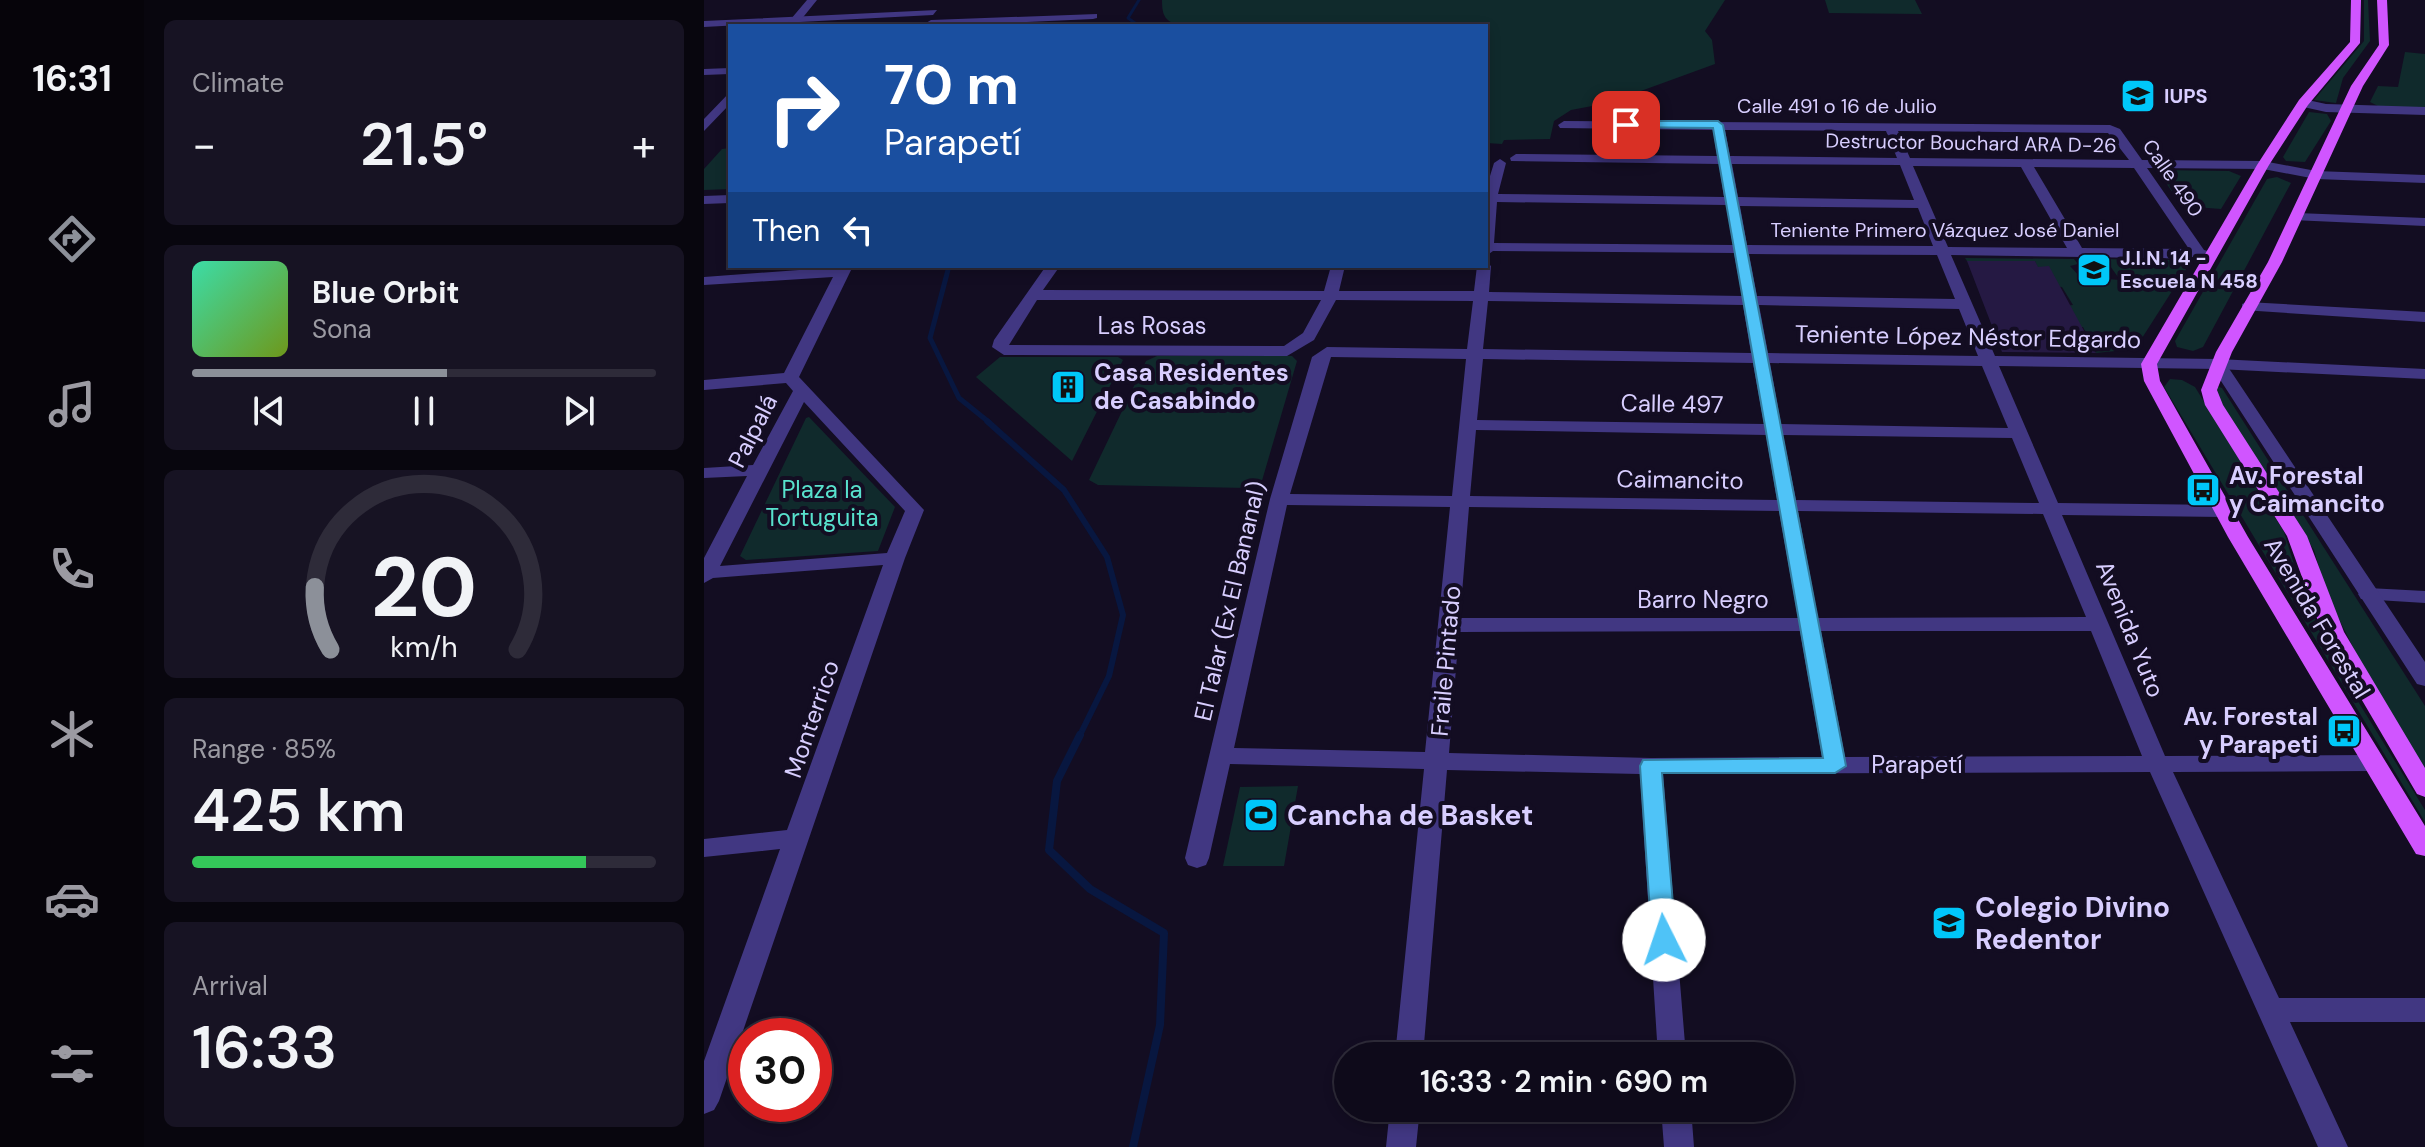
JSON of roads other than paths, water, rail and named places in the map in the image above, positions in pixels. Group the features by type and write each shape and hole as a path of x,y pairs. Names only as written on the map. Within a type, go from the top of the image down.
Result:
{"main road":[{"path":"2149,364 2205,254 2303,103 2355,43 2356,0"},
{"name":"Avenida Forestal","path":"2382,0 2384,45 2357,86 2297,217 2218,364 2209,390 2214,405 2297,536 2333,632 2425,788"},
{"name":"Avenida Forestal","path":"2149,364 2152,381 2223,511 2425,847"}],"street":[{"path":"793,23 812,0"},
{"path":"931,20 936,0"},
{"path":"764,24 931,20 1092,21 1095,0"},
{"path":"706,26 728,25"},
{"path":"704,72 728,71"},
{"path":"706,123 728,98"},
{"path":"2303,103 2348,109 2425,111"},
{"name":"Calle 491 o 16 de Julio","path":"1564,125 2110,129"},
{"path":"1718,125 1835,766"},
{"name":"Avenida Yuto","path":"1890,126 2157,763 2333,1147"},
{"name":"Calle 490","path":"2110,129 2116,132 2205,254"},
{"name":"Destructor Bouchard ARA D-26","path":"1516,158 2263,165 2316,175 2425,179"},
{"path":"1500,163 1488,199 1921,204"},
{"path":"2026,164 2077,252"},
{"path":"704,200 728,199"},
{"path":"2297,217 2425,222"},
{"name":"Teniente Primero Vázquez José Daniel","path":"1488,250 1941,250 2205,254"},
{"path":"1036,295 1052,268"},
{"path":"1330,295 1337,268"},
{"name":"Fraile Pintado","path":"1410,1042 1451,625 1458,503 1484,268"},
{"path":"704,281 845,269"},
{"name":"Palpalá","path":"705,574 760,470 845,269"},
{"path":"1036,295 1481,296 1964,304"},
{"name":"Las Rosas","path":"1036,295 1002,338 1000,347 1004,350 1287,351 1300,346 1317,327 1330,295"},
{"path":"2247,307 2425,317"},
{"name":"Teniente López Néstor Edgardo","path":"1320,357 1336,351 2218,364 2425,374"},
{"name":"El Talar (Ex El Bananal)","path":"1197,858 1279,499 1320,357"},
{"path":"2218,364 2425,679"},
{"path":"704,385 795,384"},
{"name":"Monterrico","path":"704,1101 895,558 915,510 795,384"},
{"name":"Calle 497","path":"1467,425 2021,433"},
{"path":"704,473 760,470"},
{"name":"Caimancito","path":"1279,499 1789,508 2223,511"},
{"path":"705,574 895,558"},
{"path":"2368,594 2425,597"},
{"name":"Barro Negro","path":"1451,625 2099,624"},
{"name":"Parapetí","path":"1221,756 1651,766 2373,763"},
{"path":"1651,766 1671,1042"},
{"path":"704,848 799,838"},
{"path":"2270,1010 2425,1010"},
{"path":"1401,1147 1404,1122"},
{"path":"1677,1122 1679,1147"}],"waterway":[{"path":"1136,24 1128,18 1139,0"},
{"path":"948,268 930,338 959,398 990,423"},
{"path":"987,421 1064,490 1107,557 1123,615 1109,676 1079,737"},
{"path":"1079,737 1057,781 1049,850 1090,889 1164,933 1160,1025 1133,1147"}],"place":[{"name":"IUPS","path":"2138,96"},
{"name":"J.I.N. 14 - Escuela N 458","path":"2094,270"},
{"name":"Casa Residentes de Casabindo","path":"1068,387"},
{"name":"Av. Forestal y Caimancito","path":"2203,490"},
{"name":"Av. Forestal y Parapeti","path":"2344,731"},
{"name":"Cancha de Basket","path":"1261,815"},
{"name":"Colegio Divino Redentor","path":"1949,923"}],"park label":[{"name":"Plaza la Tortuguita","path":"822,504"}]}
